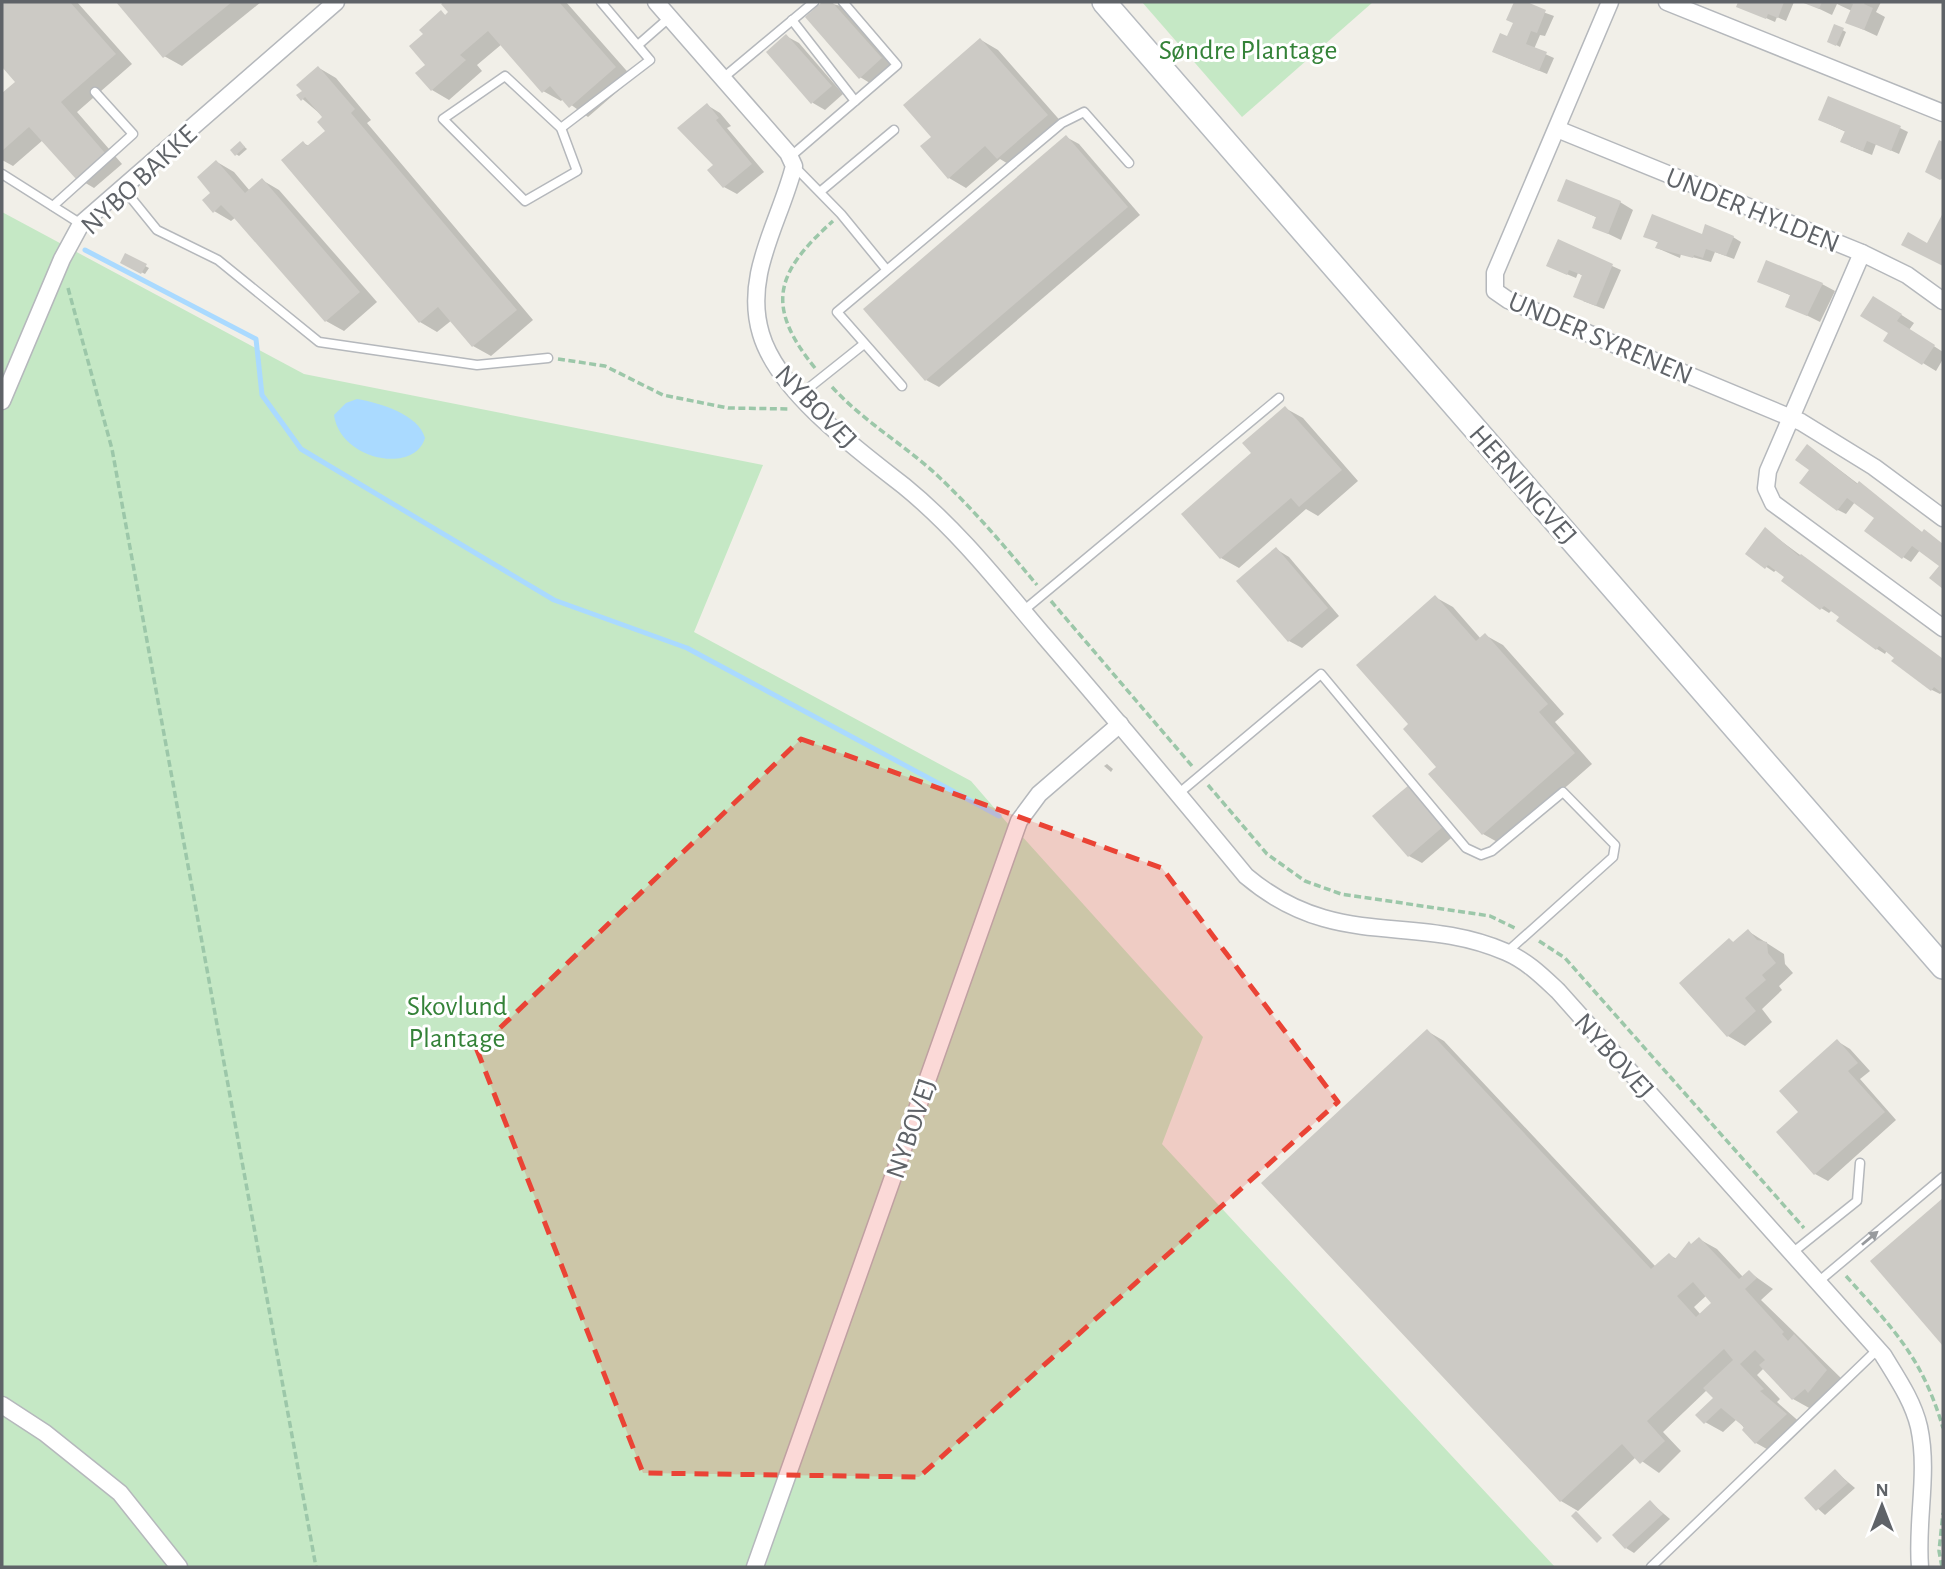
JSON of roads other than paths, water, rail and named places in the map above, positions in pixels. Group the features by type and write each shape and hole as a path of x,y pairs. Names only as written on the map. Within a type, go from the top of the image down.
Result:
{"main road":[{"name":"HERNINGVEJ","path":"1104,2 1943,967"}],"street":[{"name":"NYBO BAKKE","path":"2,401 61,262 82,224 336,2"},
{"path":"656,2 792,161"},
{"path":"1557,129 1610,2"},
{"path":"1667,2 1943,113"},
{"name":"UNDER HYLDEN","path":"1557,129 1862,253 1907,275 1943,301"},
{"name":"UNDER SYRENEN","path":"1557,129 1495,273 1494,291 1508,300 1790,417 1874,467 1943,517"},
{"name":"NYBOVEJ","path":"792,161 759,269 755,292 761,337 770,356 804,400 839,434 956,532 1246,876 1267,893 1311,916 1352,927 1475,942 1507,952 1533,967 1558,991 1878,1349 1907,1396 1918,1426 1922,1468 1918,1525 1920,1567"},
{"path":"1862,253 1790,417 1768,471 1766,488 1773,503 1943,628"},
{"name":"NYBOVEJ","path":"755,1567 1019,821 1039,794 1120,724"},
{"path":"2,1405 45,1433 120,1493 179,1567"}],"lane":[{"path":"561,128 650,60 601,2"},
{"path":"723,78 814,2"},
{"path":"843,2 897,65 792,161 821,191 886,269"},
{"path":"638,46 670,17"},
{"path":"792,20 855,101"},
{"path":"505,76 561,128 577,171 525,201 443,119 505,76"},
{"path":"53,206 133,135 94,92"},
{"path":"902,386 836,312 1062,123 1084,112 1129,163"},
{"path":"821,191 894,130"},
{"path":"2,174 82,224"},
{"path":"123,188 157,230 218,260 318,342 477,365 548,358"},
{"path":"804,400 823,378 864,344"},
{"path":"1023,611 1279,398"},
{"path":"1178,794 1321,674 1466,848 1481,855 1492,851 1563,792 1615,845 1613,858 1507,952"},
{"path":"1792,1253 1857,1201 1860,1163"},
{"path":"1818,1282 1943,1177"},
{"path":"1651,1567 1878,1349"}],"water":[{"path":"357,399 387,407 415,422 425,438 418,449 407,456 393,459 363,452 349,443 339,430 334,415 346,403"}],"waterway":[{"path":"85,250 256,339 262,395 301,449 554,600 687,648 999,816"}],"park label":[{"name":"Søndre Plantage","path":"1248,49"},
{"name":"Skovlund Plantage","path":"457,1021"}]}
